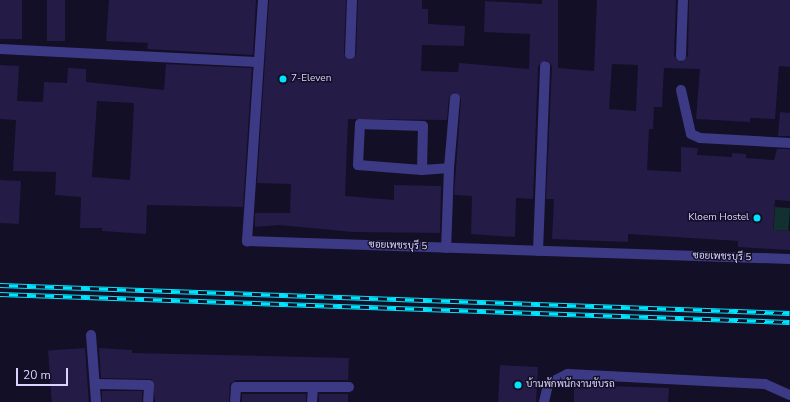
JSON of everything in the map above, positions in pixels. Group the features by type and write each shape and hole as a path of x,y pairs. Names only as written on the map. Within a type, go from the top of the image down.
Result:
{"street":[{"name":"ซอยเพชรบุรี 5","path":"263,0 247,241 790,259"},
{"path":"350,54 352,0"},
{"path":"680,56 682,0"},
{"path":"0,49 258,62"},
{"path":"538,251 545,66"},
{"path":"681,90 691,134 700,138 790,143"},
{"path":"446,248 449,168 455,98"},
{"path":"422,170 423,126 360,124 358,165 422,170 449,168"},
{"path":"91,335 96,384 96,402"},
{"path":"544,402 548,384 568,374 765,384 790,395"},
{"path":"96,384 148,385 148,402"},
{"path":"236,402 236,387 349,386"},
{"path":"312,402 313,387"}],"green space":[{"path":"775,207 790,208 788,231 773,230"}],"building":[{"path":"0,0 22,0 22,39 0,39"},
{"path":"47,0 65,0 65,41 47,41"},
{"path":"109,0 256,0 253,55 147,49 148,43 106,41"},
{"path":"269,0 346,0 344,54 350,60 356,54 358,0 422,0 422,9 428,9 428,24 465,26 464,46 422,45 421,71 458,72 459,63 529,69 530,34 484,32 485,1 542,4 542,0 558,0 558,68 594,71 597,0 676,0 674,56 681,62 688,56 689,0 790,0 790,67 779,66 775,119 750,118 750,122 696,119 700,69 664,68 662,107 654,107 653,129 649,129 647,170 681,172 681,147 698,148 697,155 732,157 732,153 746,154 746,158 774,160 777,149 790,149 790,201 775,200 773,230 790,231 790,250 738,247 738,241 628,234 628,242 552,239 554,199 546,199 552,66 546,60 538,66 533,199 516,198 515,237 471,234 472,196 454,195 461,99 455,92 449,97 447,120 348,119 345,196 394,200 394,185 441,186 440,233 353,232 279,225 255,227 255,213 290,213 291,184 257,183","holes":["612,64 638,65 636,111 609,109"]},
{"path":"166,64 252,68 243,207 147,205 146,234 102,231 102,228 80,228 81,197 55,195 56,172 13,171 16,120 0,119 0,65 19,66 17,101 43,102 44,82 67,83 68,68 86,69 86,82 164,90","holes":["97,101 134,103 130,180 92,177"]},
{"path":"780,112 790,113 790,136 778,136"},
{"path":"0,180 21,181 19,224 0,223"},
{"path":"85,348 89,402 52,402 48,351"},
{"path":"99,348 132,350 132,353 349,358 348,380 236,380 230,384 229,402 155,402 152,379 101,378"},
{"name":"บ้านพักพนักงานขับรถ","path":"500,365 538,367 536,402 498,402"},
{"path":"574,385 669,388 668,402 574,402"},
{"path":"102,391 142,391 142,402 102,402"},
{"path":"242,394 306,394 306,402 242,402"},
{"path":"319,394 348,394 348,402 319,402"}],"railway":[{"path":"0,285 790,313"},
{"path":"0,294 790,322"}],"place":[{"name":"7-Eleven","path":"283,79"},
{"name":"Kloem Hostel","path":"757,218"},
{"name":"บ้านพักพนักงานขับรถ","path":"518,385"}]}
